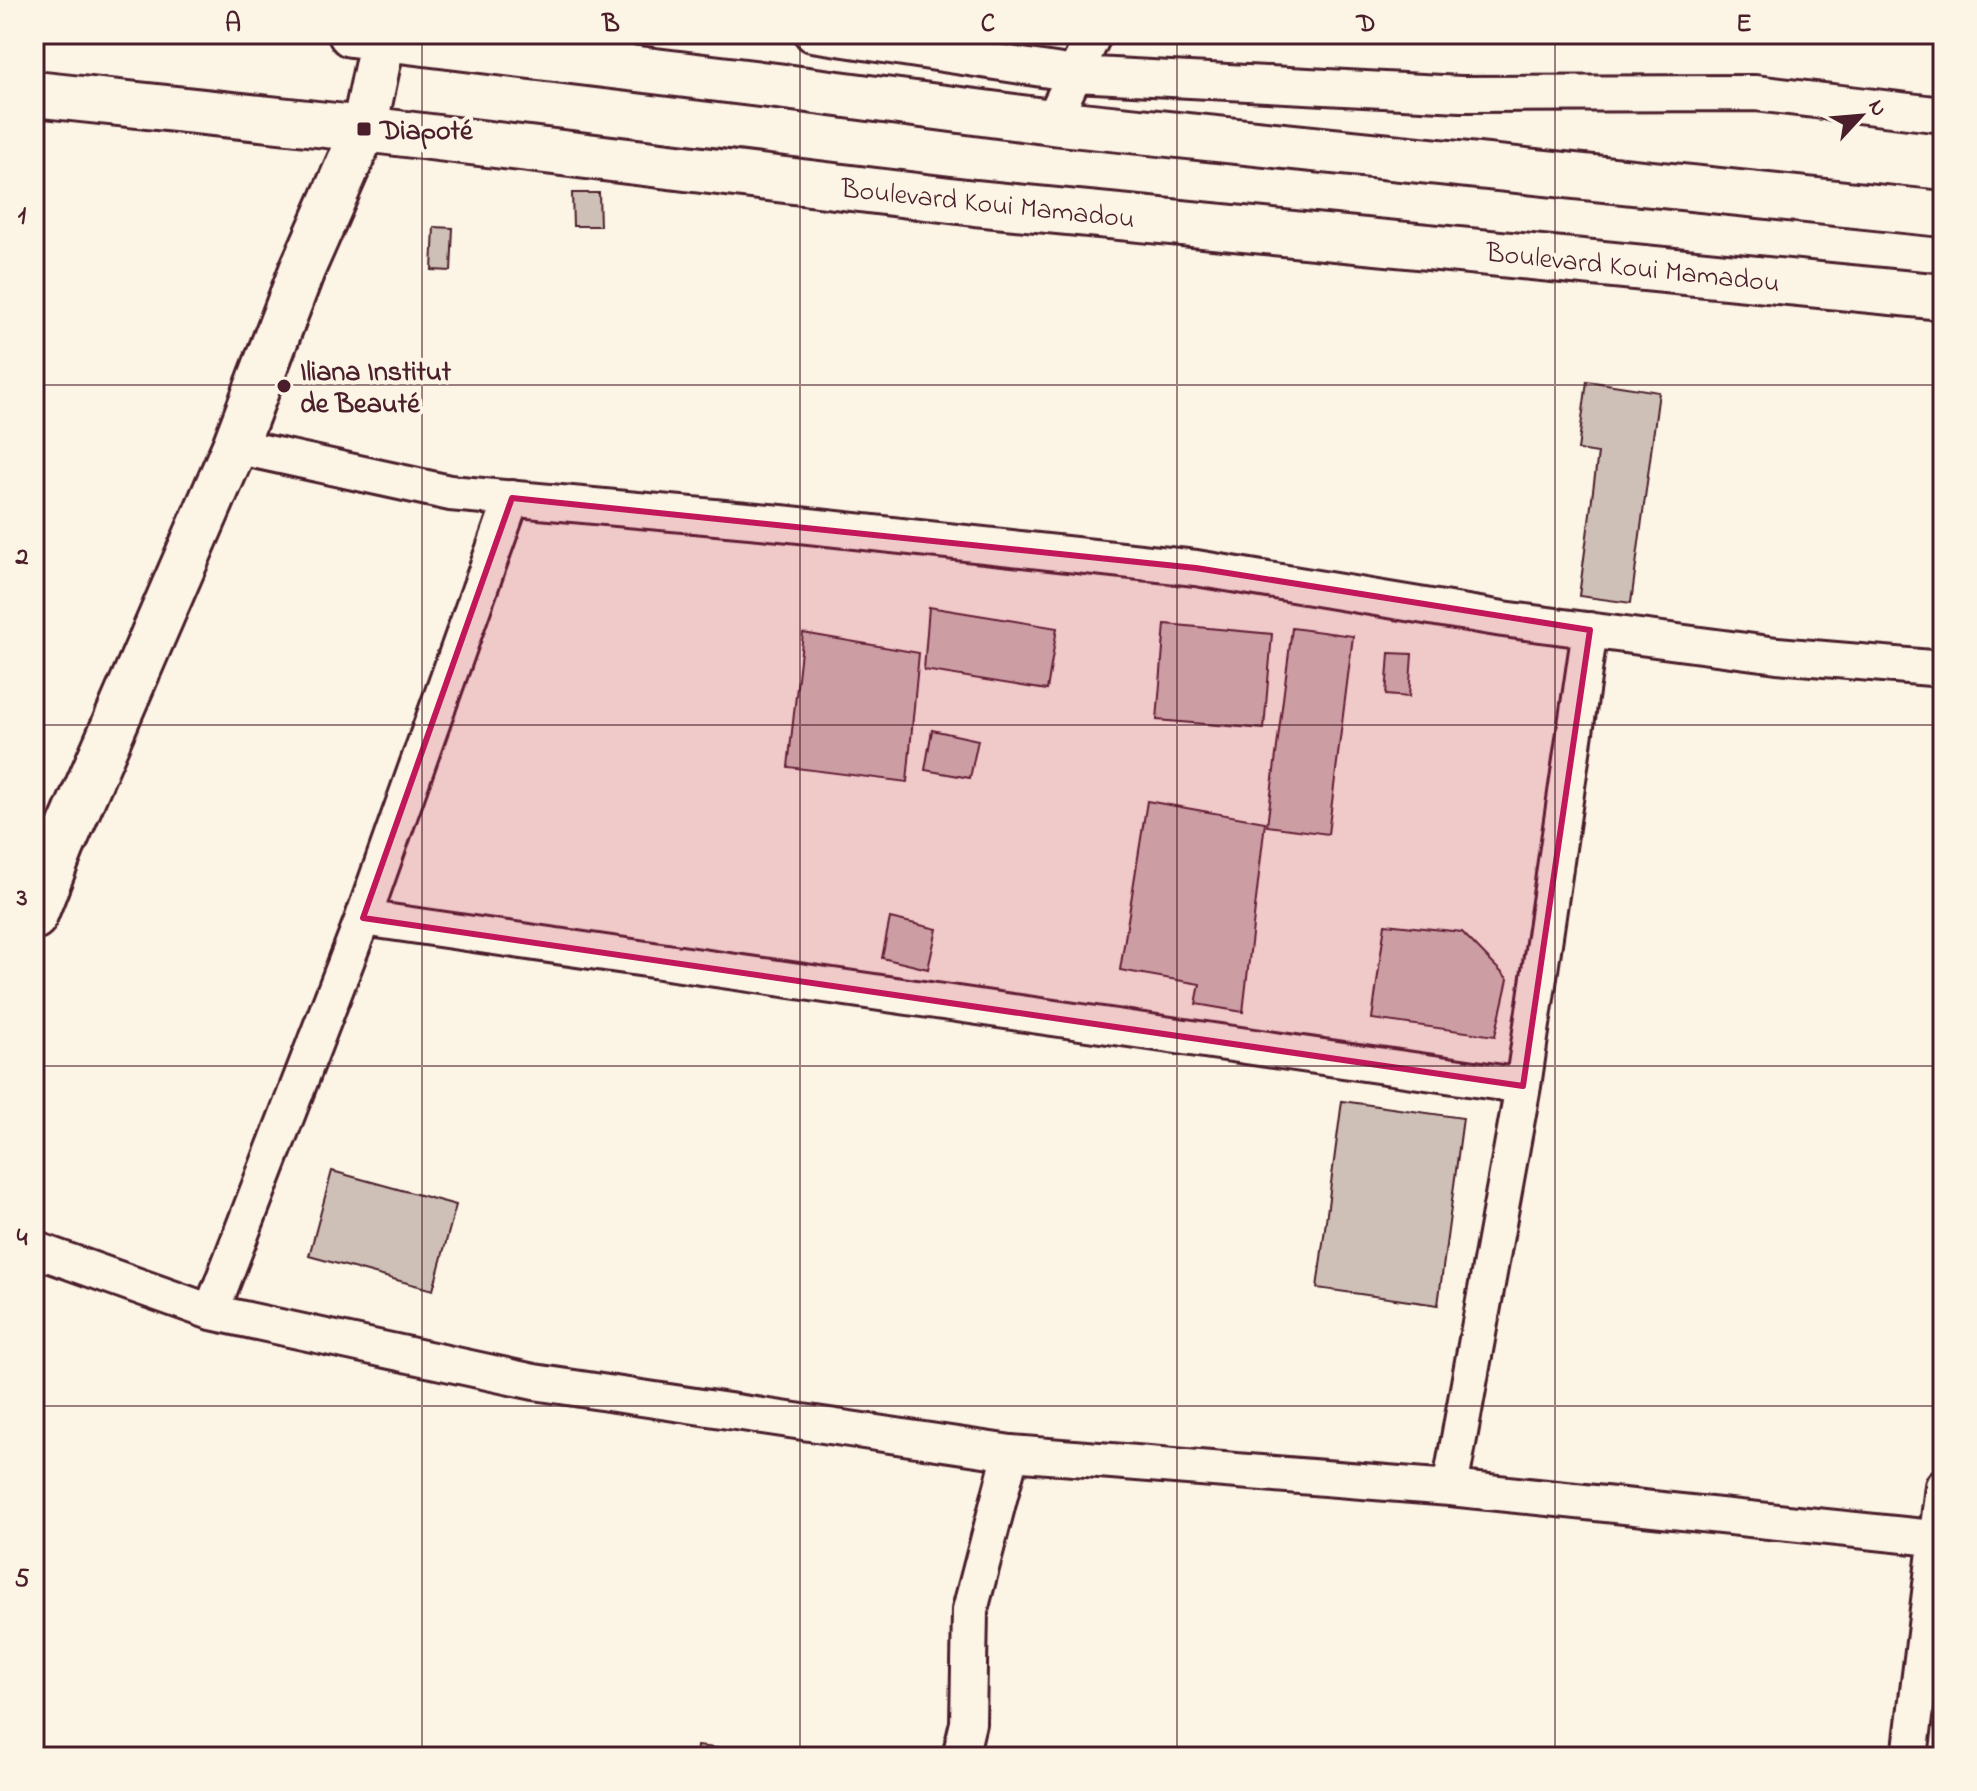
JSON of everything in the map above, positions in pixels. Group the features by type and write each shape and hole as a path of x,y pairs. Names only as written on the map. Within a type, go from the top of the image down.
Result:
{"main road":[{"path":"34,917 235,446 302,270 364,129 367,36 1052,122 1943,214"},
{"name":"Boulevard Koui Mamadou","path":"34,94 364,129 975,203 1943,297"}],"street":[{"path":"812,34 1075,74 1461,94 1755,93 1943,115"},
{"path":"1052,122 1094,34"},
{"path":"235,446 450,493 781,523 1196,568 1503,619 1777,655 1943,669"},
{"path":"211,1312 363,918 512,498"},
{"path":"1450,1488 1523,1086 1590,630"},
{"path":"363,918 1523,1086"},
{"path":"34,1249 211,1312 534,1382 1011,1453 1450,1488 1940,1539"},
{"path":"960,1757 968,1723 970,1610 1011,1453"},
{"path":"1910,1757 1940,1539 1943,1486"}],"highlighted area":[{"path":"512,498 1196,568 1590,630 1523,1086 363,918"}],"building":[{"path":"572,193 599,193 600,226 573,226"},
{"path":"434,227 453,228 451,271 432,270"},
{"path":"1587,381 1659,392 1631,603 1579,596 1598,453 1578,450"},
{"path":"929,607 1057,628 1047,690 924,670"},
{"path":"1165,624 1272,634 1264,729 1157,720"},
{"path":"1292,628 1353,636 1328,834 1267,826"},
{"path":"803,633 919,653 907,782 788,767"},
{"path":"1389,653 1412,654 1409,697 1386,695"},
{"path":"932,730 978,740 970,778 925,770"},
{"path":"1147,801 1265,822 1243,1012 1196,1004 1200,984 1120,970"},
{"path":"890,918 937,929 928,969 882,958"},
{"path":"1385,924 1462,932 1508,979 1495,1036 1372,1019"},
{"path":"1342,1101 1463,1118 1438,1305 1317,1288"},
{"path":"332,1171 456,1205 433,1290 309,1256"},
{"path":"697,1746 798,1757 696,1757"}],"place":[{"name":"Diapoté","path":"364,129"},
{"name":"Iliana Institut de Beauté","path":"284,386"}]}
